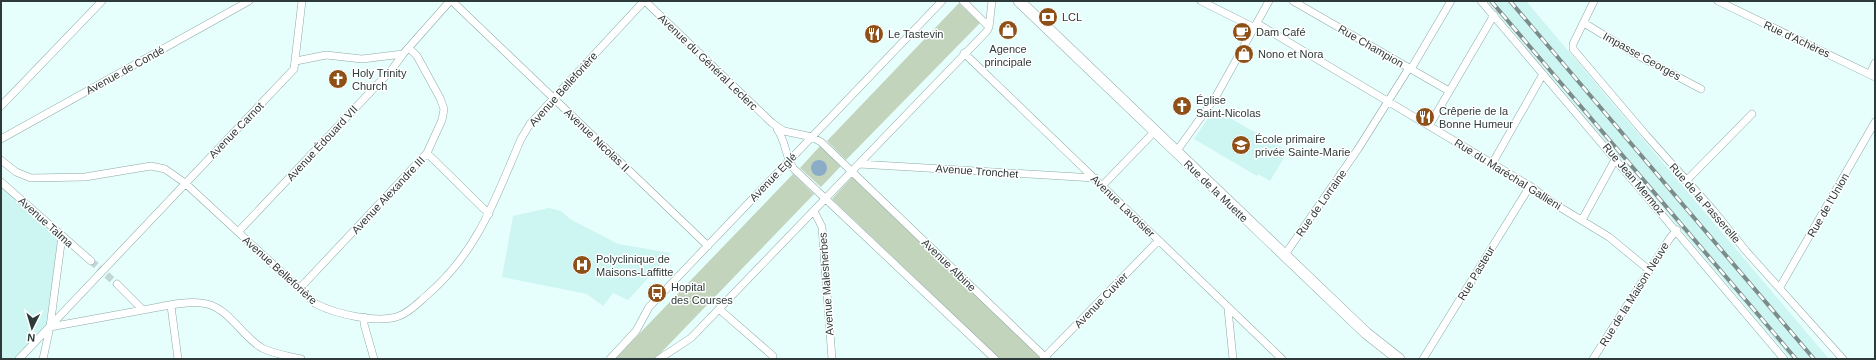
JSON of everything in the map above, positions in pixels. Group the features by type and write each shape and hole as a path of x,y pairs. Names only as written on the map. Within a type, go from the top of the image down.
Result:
{"street":[{"path":"1,106 102,1"},
{"name":"Avenue de Condé","path":"1,139 249,1"},
{"path":"302,1 296,61 326,55 362,59 404,54 451,1"},
{"name":"Avenue Nicolas II","path":"451,1 708,246"},
{"name":"Avenue Belleforière","path":"1,160 16,172 31,178 80,178 151,166 165,169 185,183 316,304 329,310 364,317 387,318 399,316 409,311 436,288 478,237 521,139 530,124 644,1"},
{"name":"Avenue du Général Leclerc","path":"644,1 772,123 784,131 812,137 821,142 851,171"},
{"name":"Avenue Eglé","path":"610,359 636,331 650,307 942,1"},
{"path":"963,1 989,27"},
{"path":"659,359 691,338 989,27 992,1"},
{"name":"Rue du Maréchal Gallieni","path":"1201,1 1257,26 1530,186 1553,203 1609,237 1649,270"},
{"path":"1176,152 1215,98 1257,26 1269,1"},
{"name":"Rue Champion","path":"1293,1 1449,91"},
{"name":"Rue de Lorraine","path":"1284,256 1410,69 1451,1"},
{"name":"Rue Jean Mermoz","path":"1481,1 1677,230 1784,359"},
{"path":"1584,23 1594,1"},
{"name":"Rue d'Achères","path":"1718,1 1872,76"},
{"name":"Rue de la Muette","path":"1024,2 1038,18 1284,256 1366,333 1399,359"},
{"path":"1429,126 1494,16"},
{"name":"Rue de la Passerelle","path":"1584,23 1573,44 1574,49 1746,251 1780,287 1843,359"},
{"name":"Impasse Georges","path":"1584,23 1635,54 1701,89"},
{"name":"Avenue Alexandre III","path":"300,288 427,153 442,120 444,109 440,98 417,56 409,48"},
{"name":"Avenue Lavoisier","path":"964,53 1103,185 1228,309 1282,359"},
{"name":"Avenue Édouard VII","path":"238,232 393,68 404,54"},
{"name":"Avenue Carnot","path":"19,359 294,69 296,61"},
{"path":"1872,76 1875,63"},
{"path":"1492,164 1543,74"},
{"path":"1686,181 1752,114"},
{"name":"Rue de l'Union","path":"1780,287 1875,122"},
{"name":"Avenue du Général Leclerc","path":"772,123 785,143 788,162"},
{"path":"1103,185 1155,131"},
{"path":"1868,135 1875,139"},
{"path":"427,153 489,214"},
{"path":"1582,220 1616,158"},
{"path":"788,162 995,359"},
{"name":"Avenue Tronchet","path":"859,164 1095,178"},
{"name":"Avenue Albine","path":"851,171 1045,358"},
{"name":"Avenue Talma","path":"1,182 91,261"},
{"name":"Rue Pasteur","path":"1423,359 1530,186"},
{"name":"Avenue Malesherbes","path":"814,210 822,227 832,359"},
{"name":"Rue de la Maison Neuve","path":"1593,359 1649,270 1677,230"},
{"path":"43,359 50,328 62,236"},
{"name":"Avenue Cuvier","path":"1045,358 1158,241"},
{"path":"117,284 143,310"},
{"path":"50,328 185,303 209,304 229,318 261,347 274,353 301,359"},
{"path":"171,306 178,359"},
{"path":"719,309 773,356"},
{"path":"1228,309 1233,359"},
{"path":"364,317 374,359"}],"shaded area":[{"path":"1487,1 1526,1 1829,359 1791,359"},
{"name":"École primaire privée Sainte-Marie","path":"1214,109 1288,151 1270,181 1258,174 1257,176 1194,139"},
{"path":"816,160 822,160 827,165 825,174 822,176 816,176 811,171 811,165"},
{"path":"1,182 62,236 50,327 19,359 1,359"},
{"name":"Polyclinique de Maisons-Laffitte","path":"549,208 561,211 570,219 618,244 671,253 628,300 613,293 603,306 587,294 502,277 513,216"}],"green space":[{"path":"959,3 980,23 846,160 827,141"},
{"path":"820,146 841,166 821,187 800,168"},
{"path":"793,174 814,194 655,359 615,359"},
{"path":"852,177 1044,359 1000,359 832,199"}],"tunnel":[{"path":"91,261 117,284"}],"railway":[{"path":"1491,1 1796,359"},
{"path":"1510,1 1814,359"}],"place":[{"name":"LCL","path":"1048,17"},
{"name":"Agence principale","path":"1008,30"},
{"name":"Dam Café","path":"1242,32"},
{"name":"Le Tastevin","path":"874,34"},
{"name":"Nono et Nora","path":"1244,54"},
{"name":"Holy Trinity Church","path":"338,79"},
{"name":"Église Saint-Nicolas","path":"1182,106"},
{"name":"Crêperie de la Bonne Humeur","path":"1425,117"},
{"name":"École primaire privée Sainte-Marie","path":"1241,145"},
{"name":"Polyclinique de Maisons-Laffitte","path":"582,265"},
{"name":"Hopital des Courses","path":"657,293"}]}
